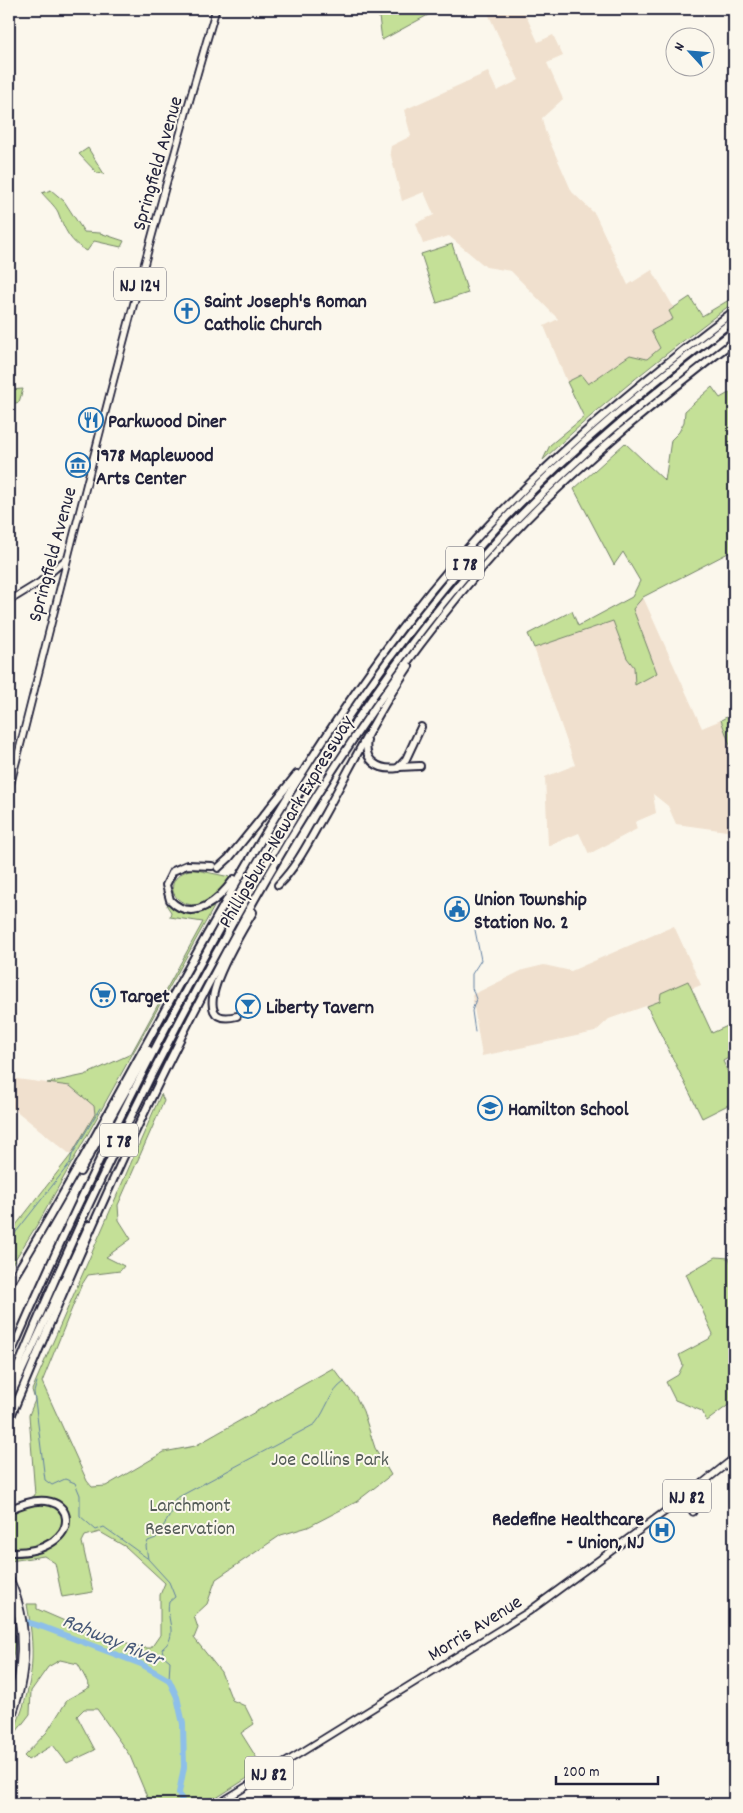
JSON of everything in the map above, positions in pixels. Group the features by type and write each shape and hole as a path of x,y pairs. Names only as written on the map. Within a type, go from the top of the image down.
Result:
{"highway":[{"name":"Phillipsburg-Newark Expressway","path":"9,1285 55,1210 251,856 320,746 409,619 508,504 563,451 620,400 734,311"},
{"name":"Phillipsburg-Newark Expressway","path":"178,1004 238,895 306,781 357,703 402,640 468,559 533,490 639,394 734,320"},
{"name":"Phillipsburg-Newark Expressway","path":"9,1388 92,1197 172,1034 261,874 329,762 366,706 447,598 528,507 618,424 734,331"},
{"name":"Phillipsburg-Newark Expressway","path":"9,1421 137,1124 184,1030 271,872 341,757 429,633 485,565 558,488 626,428 734,341"},
{"path":"278,885 301,855 354,763 370,727 429,633"},
{"path":"370,727 366,747 369,758 381,768 420,766"},
{"path":"398,768 406,759 421,727"},
{"path":"251,856 226,890 208,906 197,910 186,910 170,900 166,885 173,871 187,866 215,867 227,860 320,746"},
{"path":"237,1016 224,1019 216,1015 211,1006 213,992 271,872"},
{"path":"55,1210 84,1166 164,1024 178,1004"},
{"name":"I 78","path":"9,1358 100,1158 178,1004"},
{"path":"9,1399 85,1232 106,1195"},
{"path":"9,1510 32,1502 49,1501 60,1506 66,1520 64,1533 56,1541 29,1550 9,1552"}],"main road":[{"name":"Springfield Avenue","path":"9,790 66,559 131,314 216,9"},
{"path":"9,601 43,580 66,559"},
{"name":"Morris Avenue","path":"218,1804 528,1612 679,1502 734,1458"},
{"path":"679,1502 688,1503 693,1512"},
{"path":"9,1576 19,1611 22,1631 22,1683 9,1724"},
{"path":"9,1587 19,1611"},
{"path":"9,1711 18,1675 22,1631"}],"shaded area":[{"path":"486,9 523,9 538,42 553,35 563,56 547,63 563,99 542,118 545,131 572,192 595,214 628,285 652,270 674,308 669,311 673,319 651,331 660,348 647,359 630,355 588,384 581,375 567,382 544,326 558,319 511,271 486,267 449,236 423,244 416,223 434,215 424,192 402,201 390,152 391,146 411,136 404,110 488,72 497,91 519,80"},
{"path":"643,597 702,728 721,720 734,756 734,832 676,824 668,806 653,794 656,813 635,822 637,829 589,854 579,833 548,846 545,777 575,765 534,648 613,621 627,658 634,667 635,684 657,673 633,610"},
{"path":"674,926 701,985 691,989 688,981 660,1001 609,1019 595,1032 482,1056 472,995 523,970 544,965 571,971"},
{"path":"9,1078 70,1086 94,1106 96,1114 71,1155 9,1105"}],"green space":[{"path":"378,9 439,9 382,40"},
{"path":"88,148 104,174 97,173 79,154"},
{"path":"51,190 64,201 84,232 100,233 124,241 121,247 94,241 87,251 76,244 65,229 57,210 42,193"},
{"path":"452,244 468,293 437,303 421,254"},
{"path":"690,297 702,316 734,297 734,302 612,398 543,460 550,445 584,417 567,382 581,375 588,384 630,355 647,359 660,348 651,331 673,319 669,311"},
{"path":"712,387 720,398 734,390 734,550 643,597 633,609 657,673 635,685 634,667 627,658 613,621 534,648 528,634 572,611 578,626 632,597 640,581 623,552 614,565 574,489 625,443 665,481 671,440 679,432 684,422 685,411"},
{"path":"23,389 19,402 9,405 9,390"},
{"path":"734,713 734,756 721,720"},
{"path":"192,869 230,877 217,894 203,903 190,905 180,901 174,894 173,885 178,876"},
{"path":"169,901 179,909 190,913 202,912 214,907 40,1220 9,1269 9,1234 71,1155 95,1114 94,1106 70,1086 47,1083 85,1075 131,1054 203,922 170,917 171,912 167,906"},
{"path":"688,981 712,1033 734,1023 734,1055 723,1061 734,1086 734,1102 702,1118 647,1006 660,1001 661,993"},
{"name":"Larchmont Reservation","path":"161,1094 164,1101 118,1205 119,1220 131,1239 106,1257 124,1266 120,1271 88,1275 81,1286 42,1382 87,1481 92,1487 106,1486 164,1452 195,1446 333,1368 356,1397 363,1411 375,1448 391,1475 356,1502 308,1527 281,1535 216,1579 207,1604 194,1616 198,1628 194,1638 221,1672 232,1700 245,1706 254,1724 241,1733 263,1768 207,1804 150,1804 130,1756 97,1709 84,1709 77,1716 95,1750 67,1763 53,1745 28,1760 24,1756 47,1732 68,1699 90,1687 78,1664 60,1660 48,1667 31,1691 30,1714 10,1740 24,1705 31,1674 32,1642 27,1604 37,1604 37,1609 90,1632 144,1648 151,1648 160,1635 160,1595 165,1583 126,1547 100,1532 85,1536 82,1542 93,1592 62,1597 55,1563 44,1556 10,1561 9,1515 35,1495 29,1415 35,1400 32,1390"},
{"path":"716,1257 729,1258 732,1264 734,1263 734,1401 707,1421 702,1411 675,1400 666,1382 678,1375 683,1365 679,1355 709,1339 713,1334 686,1274"},
{"path":"9,1624 14,1626 15,1643 9,1682"}],"waterway":[{"path":"475,930 481,960 472,974 472,988 476,999 472,1011 475,1032"},
{"path":"9,1241 70,1163 72,1155 100,1108"},
{"path":"37,1382 34,1392 45,1480 52,1485 65,1479 75,1483 80,1495 80,1516 96,1530 104,1527 147,1558"},
{"path":"169,1680 170,1661 164,1656 162,1649 170,1638 168,1609 169,1602 175,1597 169,1582 148,1559 146,1546 148,1541 156,1538 172,1512 175,1499 315,1424 331,1396 344,1382"},
{"name":"Rahway River","path":"9,1617 43,1627 141,1664 169,1680 177,1697 183,1724 184,1767 179,1793 183,1804"}],"place":[{"name":"Saint Joseph's Roman Catholic Church","path":"187,311"},
{"name":"Parkwood Diner","path":"91,420"},
{"name":"1978 Maplewood Arts Center","path":"78,465"},
{"name":"Union Township Station No. 2","path":"457,909"},
{"name":"Target","path":"103,995"},
{"name":"Liberty Tavern","path":"248,1006"},
{"name":"Hamilton School","path":"490,1108"},
{"name":"Redefine Healthcare - Union, NJ","path":"662,1530"}],"park label":[{"name":"Joe Collins Park","path":"330,1458"}]}
